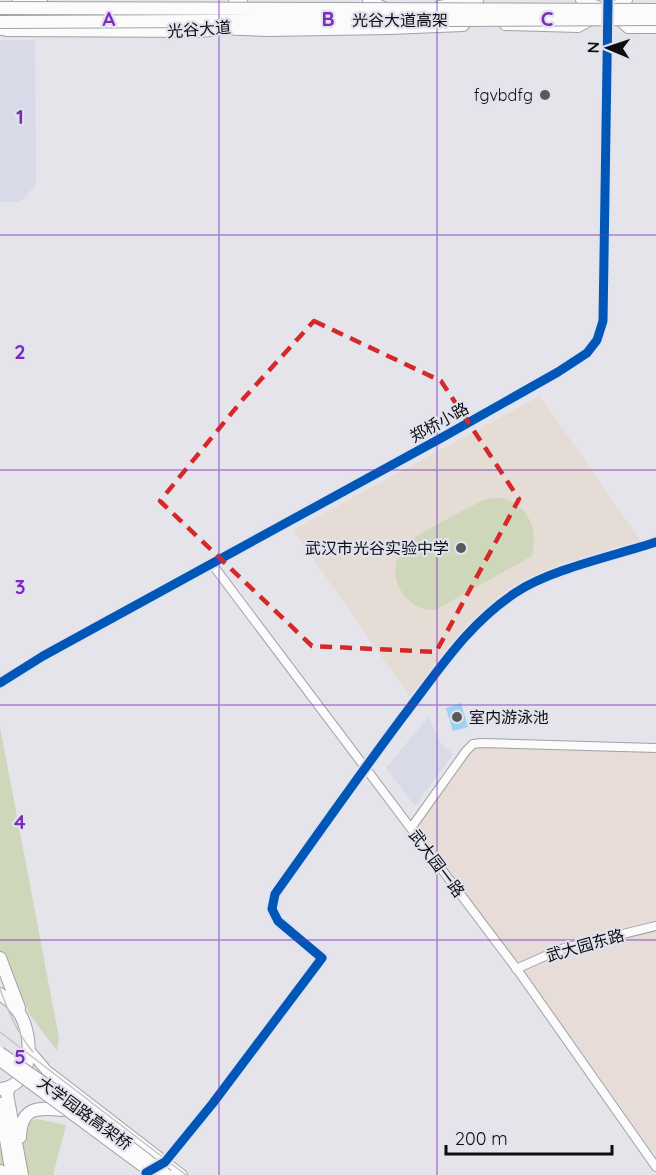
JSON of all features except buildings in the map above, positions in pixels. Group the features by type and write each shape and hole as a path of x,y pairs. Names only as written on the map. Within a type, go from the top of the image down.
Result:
{"highway":[{"path":"418,5 477,0"},
{"name":"光谷大道高架","path":"0,8 418,5 656,10"},
{"name":"光谷大道高架","path":"1,25 37,22 656,19"},
{"path":"156,21 203,28 257,30 469,24"},
{"path":"0,958 29,1040 30,1050 27,1064 8,1086 7,1094 22,1175"},
{"path":"0,994 21,1015"},
{"path":"0,1104 12,1175"},
{"path":"19,1160 21,1122 25,1116 36,1109 63,1110"}],"main road":[{"path":"18,0 42,0"},
{"name":"光谷大道","path":"234,0 242,0"},
{"path":"368,0 417,23 578,27 608,5 627,0"},
{"path":"581,0 608,5 628,28 656,28"},
{"name":"光谷大道","path":"1,25 201,32 247,25 364,24 418,5"},
{"path":"30,1050 47,1071 182,1175"},
{"name":"大学园路高架桥","path":"0,1052 64,1096 168,1175"},
{"path":"0,1061 149,1174"},
{"path":"8,1086 33,1089 149,1174"}],"street":[{"path":"396,0 396,13"},
{"name":"郑桥小路","path":"0,683 43,656 558,372 587,353 597,340 603,321 608,5"},
{"path":"149,1174 165,1162 213,1103 322,958 278,921 272,909 275,894 365,767 460,642 483,617 517,592 567,569 656,542"},
{"name":"武大园一路","path":"212,564 516,969 656,1167"},
{"path":"411,828 466,750 473,744 656,748"},
{"name":"武大园东路","path":"516,969 561,949 656,926"}],"highlighted area":[{"path":"314,321 441,381 519,499 436,652 312,646 160,501 244,398"}],"shaded area":[{"path":"0,40 35,40 36,185 20,202 0,202"},
{"name":"武汉市光谷实验中学","path":"540,396 641,541 565,564 514,587 478,614 455,639 410,697 293,530"},
{"path":"429,716 439,741 453,754 415,806 386,768"},
{"path":"475,746 656,748 656,1156 567,1031 417,831 416,822 457,766"}],"green space":[{"path":"501,498 518,506 529,519 534,536 532,556 435,610 415,605 401,590 395,571 401,551 406,544 472,506 487,499"},
{"path":"0,727 59,1038 57,1051 30,1015 3,954 0,952"},
{"path":"37,1119 66,1125 53,1175 0,1175 0,1131"}],"water":[{"name":"室内游泳池","path":"461,703 468,727 453,731 446,708"}],"tram line":[{"path":"0,989 14,1022 33,1052"},
{"path":"0,1032 186,1175"}],"cycle path":[{"path":"0,683 43,656 443,437 587,353 597,340 603,321 608,0"},
{"path":"146,1173 165,1162 213,1103 322,958 278,921 272,909 275,894 446,660 484,617 530,584 564,570 656,542"}],"place":[{"name":"fgvbdfg","path":"545,95"},
{"name":"武汉市光谷实验中学","path":"461,548"},
{"name":"室内游泳池","path":"457,717"}]}
